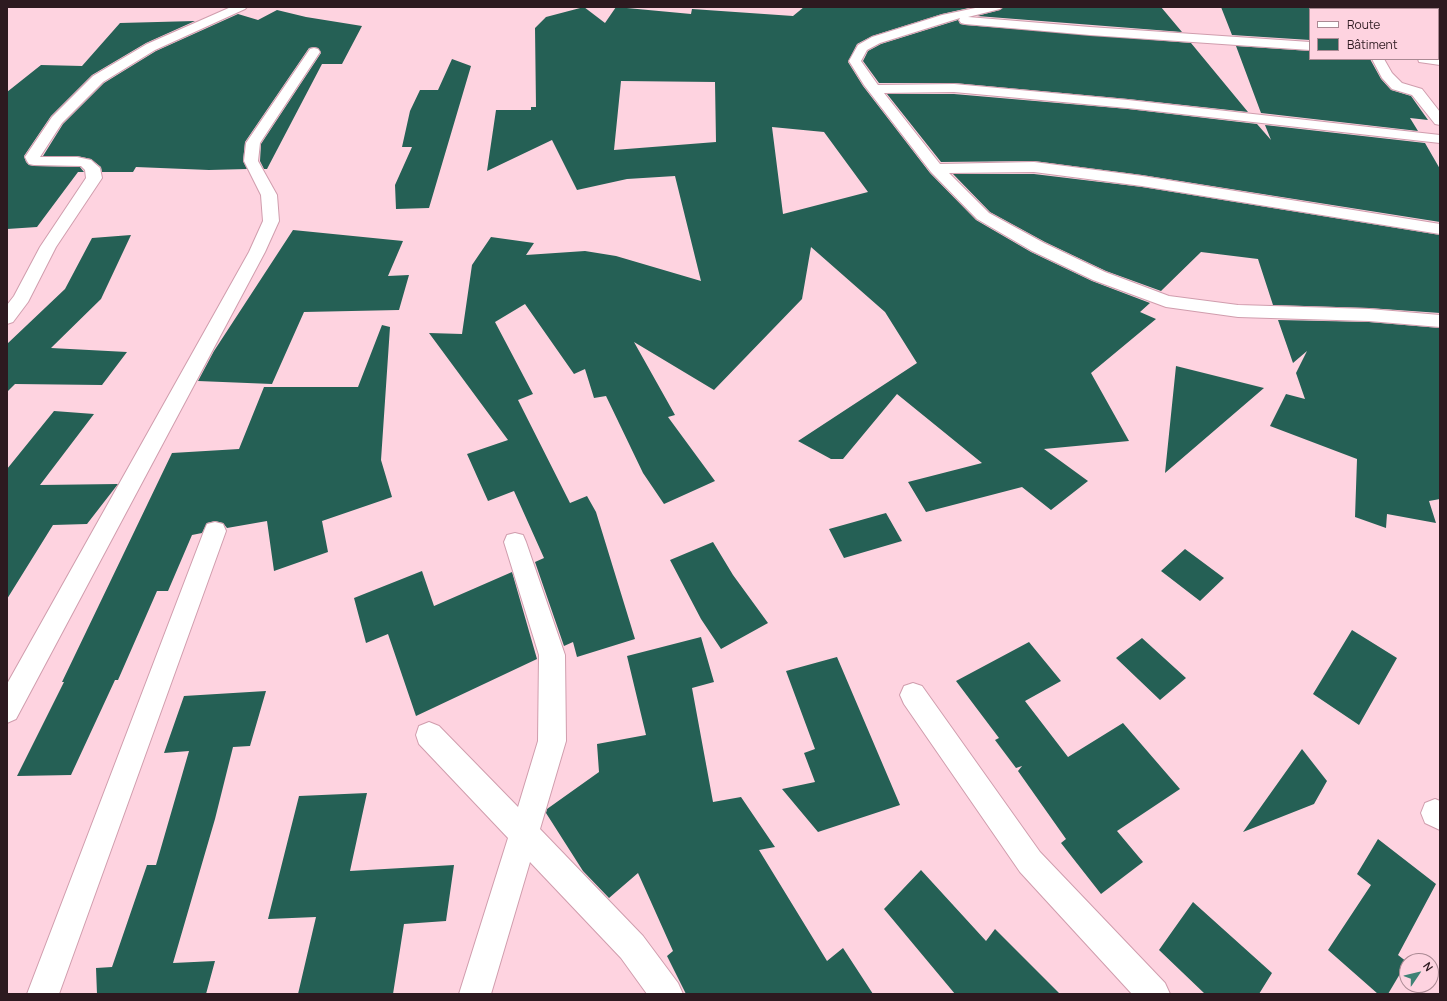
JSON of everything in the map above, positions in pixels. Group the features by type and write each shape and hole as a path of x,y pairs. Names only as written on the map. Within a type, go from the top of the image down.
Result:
{"street":[{"path":"7,318 22,298 48,247 94,178 92,168 86,163 77,161 34,161 32,156 56,120 98,79 151,47 241,7"},
{"path":"996,7 946,18 876,40 862,48 855,61 869,82 876,89 936,170 983,216 1038,247 1099,276 1166,301 1238,311 1369,315 1440,321"},
{"path":"946,18 1046,27 1309,46"},
{"path":"7,710 257,252 271,221 269,195 250,161 253,143 314,52"},
{"path":"1379,60 1387,75 1397,86 1417,92 1440,121"},
{"path":"876,89 954,88 1159,108 1440,140"},
{"path":"936,170 1034,167 1142,181 1440,229"},
{"path":"43,994 215,531"},
{"path":"475,994 552,740 552,655 515,542"},
{"path":"913,695 1030,862 1154,994"},
{"path":"429,735 632,948 667,994"}],"building":[{"path":"584,7 605,23 616,7 691,14 692,9 793,16 804,7 973,7 942,14 872,36 857,44 848,62 863,86 930,173 976,220 1031,252 1092,281 1150,303 1140,312 1156,319 1091,373 1129,441 1044,449 1088,481 1051,510 1022,487 926,512 908,482 982,463 897,394 843,459 831,459 798,441 917,363 885,312 811,247 802,299 714,390 634,342 675,415 668,417 715,481 664,504 643,473 606,396 594,398 585,369 574,374 525,304 495,322 533,394 518,400 570,503 587,496 596,512 635,639 577,657 573,642 564,646 535,562 544,558 514,491 488,501 467,454 508,440 429,333 462,334 472,265 491,237 534,243 526,255 585,251 616,256 701,281 675,176 627,179 577,190 552,140 487,171 496,110 531,110 531,107 536,107 535,28 546,17","holes":["621,81 715,82 716,142 614,150","772,127 824,132 868,192 783,214"]},
{"path":"1004,7 1161,7 1182,32 977,16 1000,10"},
{"path":"1221,7 1338,8 1309,8 1309,40 1232,35"},
{"path":"277,10 306,17 362,26 342,64 322,64 267,169 264,169 260,161 261,144 321,53 318,48 309,48 245,142 243,161 247,169 209,170 136,167 133,172 102,172 101,167 91,159 77,156 43,156 63,124 104,83 156,51 238,14 258,20"},
{"path":"958,20 960,24 965,25 1191,43 1248,112 954,83 879,83 863,61 868,51 881,44"},
{"path":"195,21 146,43 92,75 51,116 24,156 26,162 29,165 34,166 80,167 84,172 78,172 37,227 7,229 7,92 41,65 82,66 120,23"},
{"path":"1236,46 1309,51 1309,60 1371,60 1381,79 1391,90 1411,96 1428,120 1410,118 1418,131 1261,113"},
{"path":"452,59 471,66 429,208 396,209 395,185 412,147 402,147 410,111 420,90 438,90"},
{"path":"887,94 954,94 1128,109 1257,124 1271,140 1265,125 1425,143 1440,169 1440,222 1142,175 1034,161 941,162"},
{"path":"953,174 1034,174 1142,187 1440,235 1440,313 1369,308 1273,305 1258,259 1201,252 1161,291 1106,271 1045,242 990,212"},
{"path":"293,230 403,241 388,276 409,275 399,310 304,312 272,384 198,381 214,351"},
{"path":"131,235 101,299 51,348 127,352 102,385 15,384 7,392 7,344 65,289 92,238"},
{"path":"1278,320 1369,322 1440,328 1440,499 1429,501 1436,523 1387,514 1386,528 1355,517 1357,459 1270,426 1286,394 1305,399 1296,373 1307,351 1293,363"},
{"path":"382,325 390,327 381,460 392,497 322,521 328,552 274,571 267,521 227,528 223,523 215,521 207,523 202,533 192,535 168,591 157,591 118,680 115,680 71,775 17,776 64,682 62,682 172,453 239,449 264,387 358,387"},
{"path":"1176,366 1264,388 1165,473"},
{"path":"54,411 94,414 40,485 118,484 87,524 53,525 7,599 7,469"},
{"path":"886,513 902,541 844,558 829,529"},
{"path":"713,542 733,575 768,623 721,649 701,619 670,560"},
{"path":"1185,549 1224,578 1200,601 1161,571"},
{"path":"422,571 434,606 512,572 537,659 416,716 388,634 366,643 354,598"},
{"path":"1352,630 1397,658 1359,725 1313,694"},
{"path":"701,637 714,682 692,688 713,802 741,797 775,847 759,850 827,961 843,948 873,994 686,994 667,956 673,951 638,873 609,898 583,871 546,813 547,809 599,772 597,744 646,735 627,656"},
{"path":"1142,638 1186,678 1160,700 1116,658"},
{"path":"1029,642 1061,681 1025,701 1068,757 1123,723 1180,789 1117,831 1143,862 1101,894 1061,843 1066,839 1018,771 1022,766 1016,768 995,740 999,738 956,681"},
{"path":"837,657 900,805 818,832 782,789 815,782 804,753 815,749 786,671"},
{"path":"266,691 250,746 233,747 215,819 173,963 215,961 206,994 97,994 96,968 112,967 147,865 156,865 189,751 164,753 184,696"},
{"path":"1302,749 1327,781 1314,804 1243,832"},
{"path":"367,793 350,871 454,865 446,921 404,924 393,994 298,994 316,917 268,919 299,796"},
{"path":"1378,839 1436,884 1398,955 1399,975 1388,994 1378,994 1328,950 1371,885 1357,874"},
{"path":"921,870 986,941 995,929 1060,994 955,994 884,909"},
{"path":"1193,902 1272,973 1259,994 1205,994 1159,950"}]}
